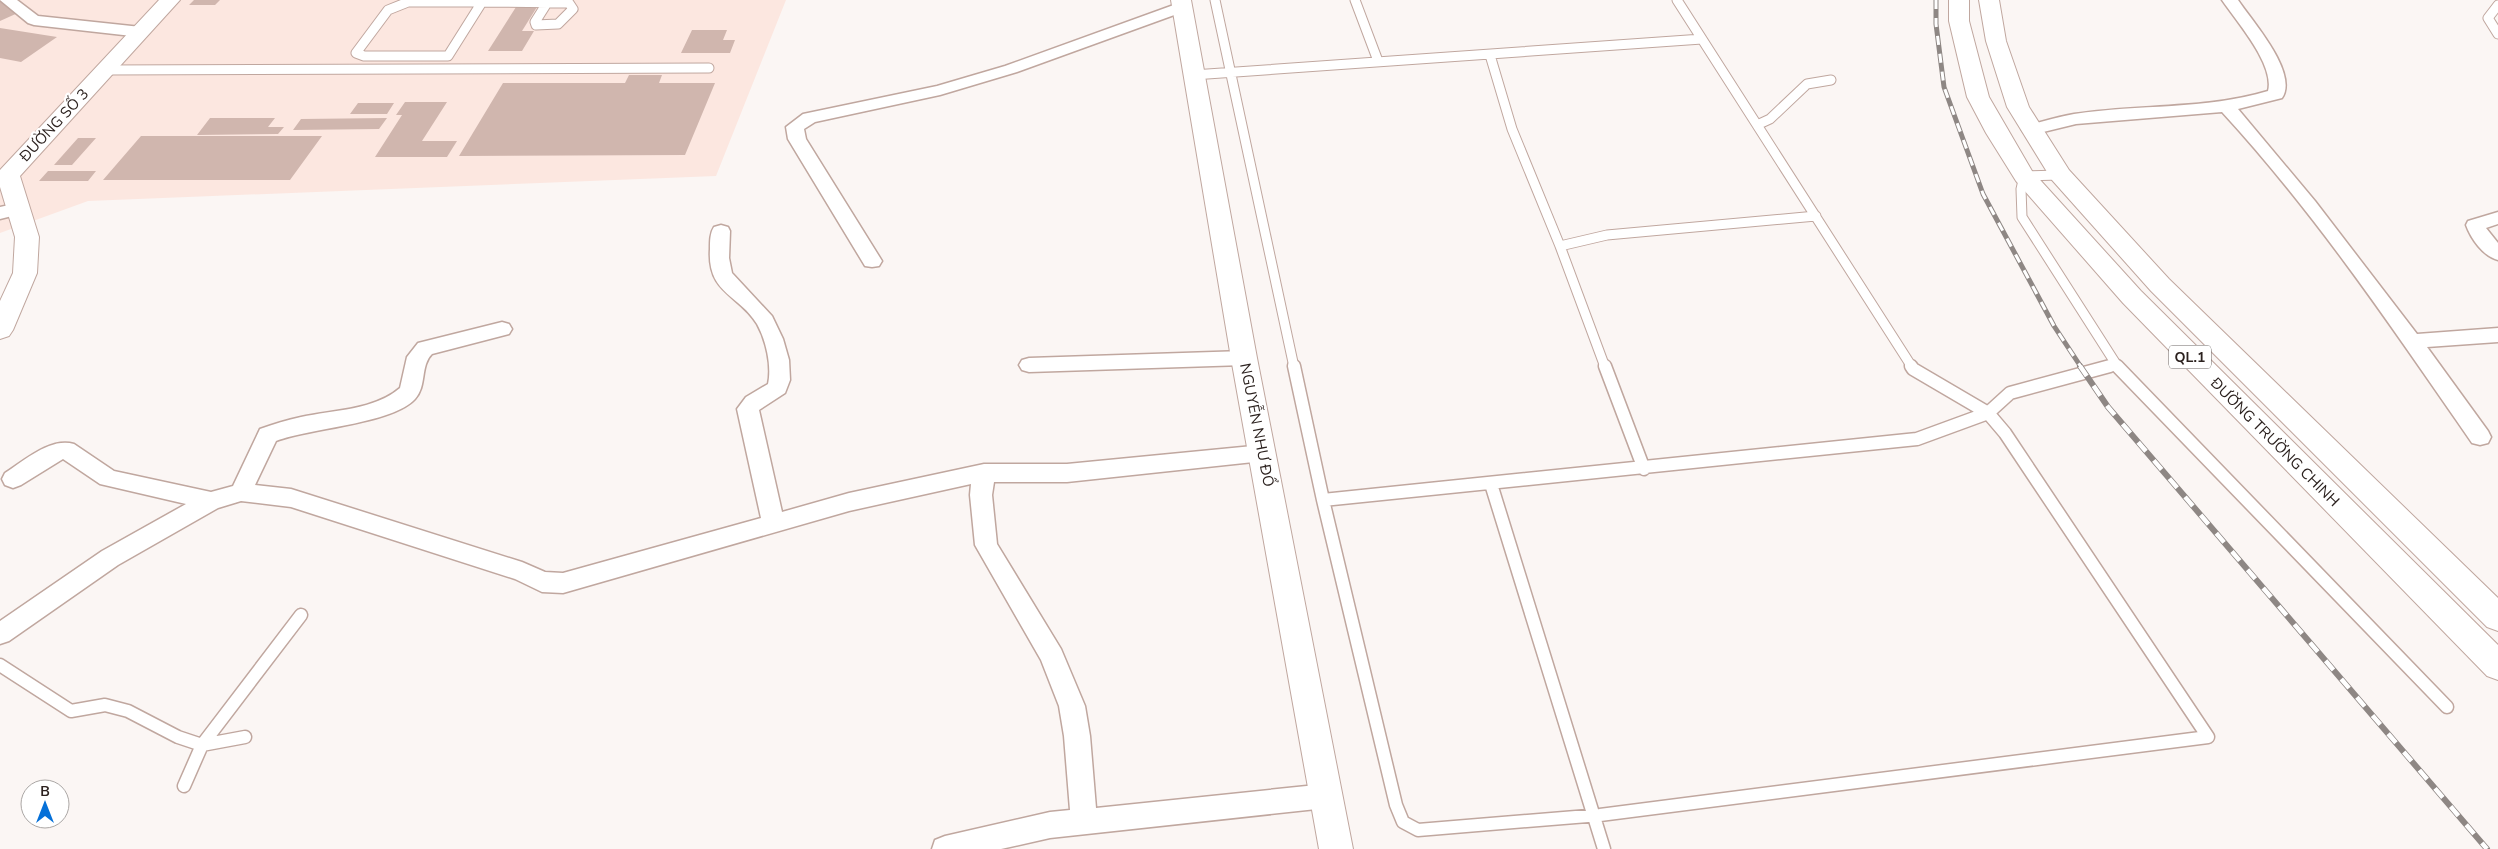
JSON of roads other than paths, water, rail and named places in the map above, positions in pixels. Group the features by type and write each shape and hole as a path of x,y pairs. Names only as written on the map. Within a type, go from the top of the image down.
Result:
{"main road":[{"name":"ĐƯỜNG SỐ 3","path":"0,330 25,273 28,237 9,211 8,175 170,0"},
{"name":"ĐƯỜNG TRƯỜNG CHINH","path":"1959,0 1960,21 1967,59 1978,97 1997,133 2024,176 2132,297 2498,666"},
{"name":"ĐƯỜNG TRƯỜNG CHINH","path":"1989,0 2004,71 2018,107 2060,175 2160,285 2498,618"},
{"name":"NGUYỄN NHƯ ĐỔ","path":"1182,3 1244,358 1336,849"}],"street":[{"path":"7,0 34,20 141,32"},
{"path":"2031,130 2074,119 2226,107 2255,102 2276,94 2279,82 2276,67 2230,0"},
{"path":"872,261 797,139 795,127 800,122 827,114 940,90 1011,69 1182,3"},
{"path":"2226,107 2249,130 2325,225 2413,342 2480,436"},
{"path":"2498,218 2474,225 2479,235 2498,254"},
{"path":"721,230 719,260 721,272 730,285 766,321 778,352 778,388 753,403 748,409 774,524"},
{"path":"242,492 268,435 283,428 342,417 392,404 408,393 416,374 417,357 425,348 502,329"},
{"path":"2413,342 2498,335"},
{"path":"1029,365 1244,358"},
{"path":"13,479 53,452 66,450 108,478 211,501"},
{"path":"0,634 110,558 211,501 242,492 291,498 522,572 542,582 563,583 849,502 984,473 1067,473 1263,454"},
{"path":"984,473 981,495 986,545 1052,656 1072,706 1077,736 1084,822"},
{"path":"945,849 1050,825 1326,796"}],"lane":[{"path":"1215,0 1323,500 1396,805 1403,822 1418,830 1594,816 2208,736 2005,433 1988,413 1913,369 1677,0"},
{"path":"1355,0 1378,61"},
{"path":"483,2 448,56 364,56 356,53 388,10 399,4 408,2 483,2 547,3"},
{"path":"2498,5 2488,18 2498,34"},
{"path":"1193,74 1702,39"},
{"path":"1490,55 1512,128 1560,246 1644,468"},
{"path":"105,70 709,68"},
{"path":"1757,125 1770,119 1807,84 1831,80"},
{"path":"2060,175 2024,176 2021,189 2022,217 2116,364 2447,707"},
{"path":"1560,246 1607,235 1816,216"},
{"path":"1323,500 1917,439 1988,413 2010,393 2116,364"},
{"path":"1491,484 1604,849"},
{"path":"184,786 202,745 301,616"},
{"path":"0,665 71,711 105,705 128,711 178,736 202,745 245,737"}],"railway":[{"path":"1936,0 1936,24 1944,87 1983,194 2054,326 2081,367"},
{"path":"2080,366 2108,407 2487,849"}]}
